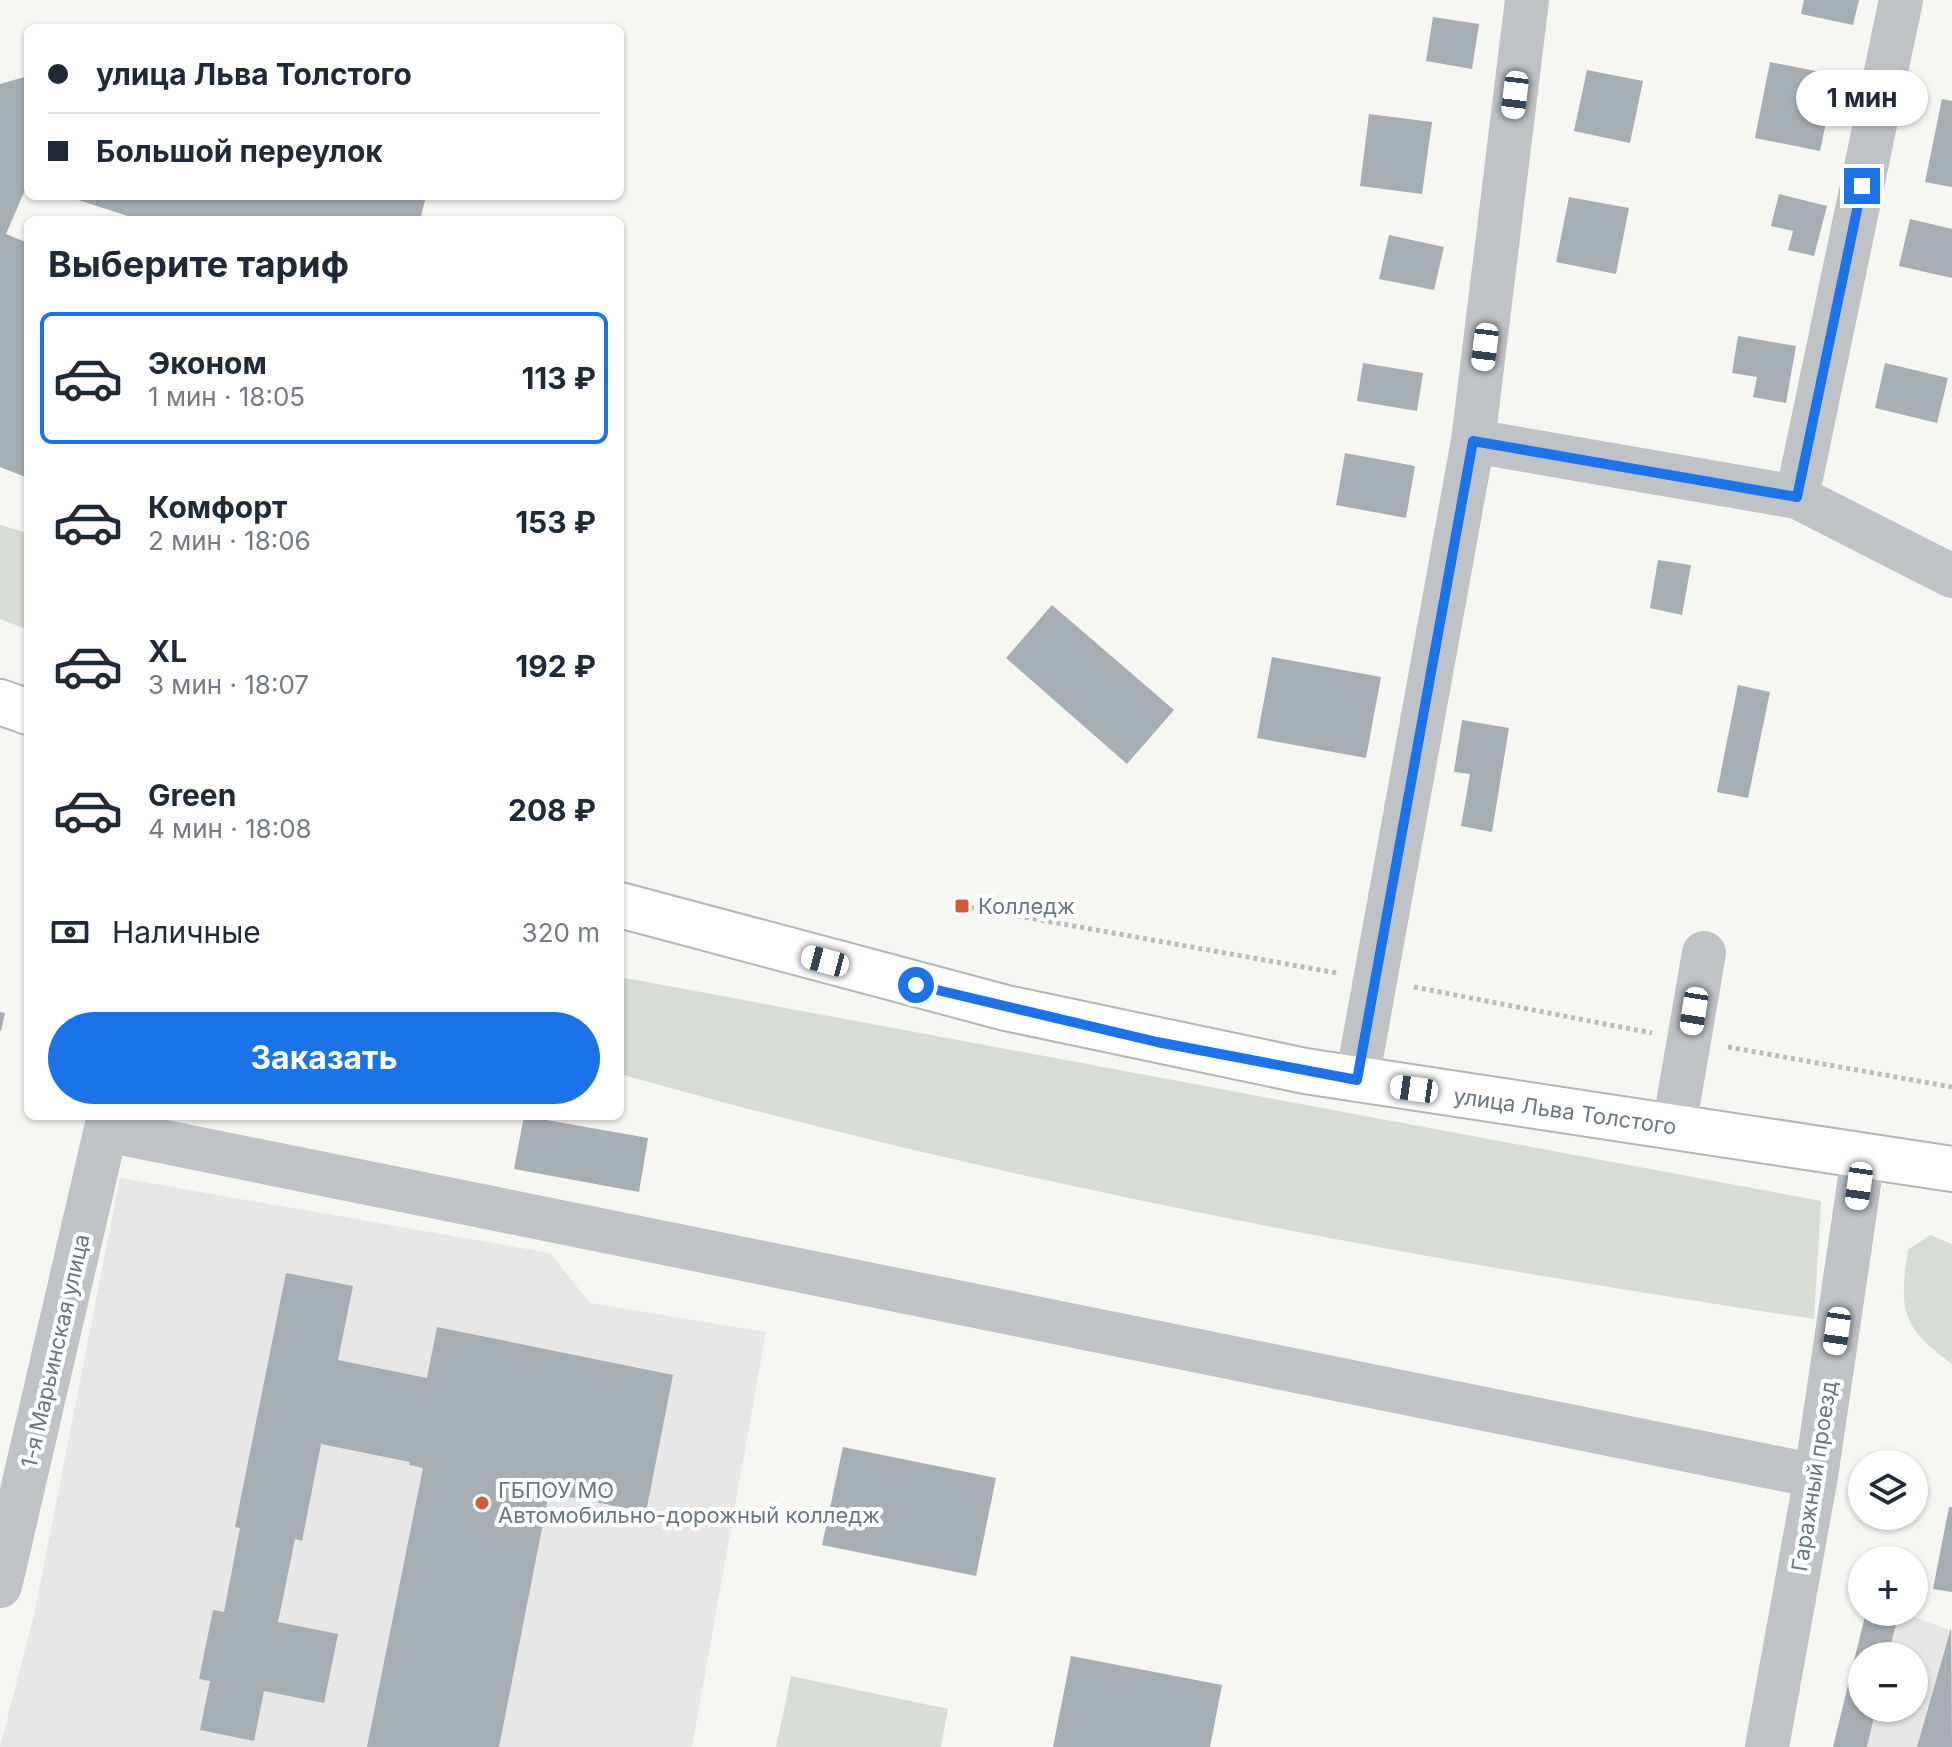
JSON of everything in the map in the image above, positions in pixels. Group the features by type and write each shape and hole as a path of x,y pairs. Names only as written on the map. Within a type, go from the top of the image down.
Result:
{"highway":[{"path":"0,702 24,711"},
{"name":"улица Льва Толстого","path":"624,906 1006,1008 1357,1080 1952,1169"}],"street":[{"path":"1357,1080 1473,441 1527,0"},
{"path":"1797,497 1901,0"},
{"path":"1473,441 1797,497 1952,576"},
{"path":"1674,1127 1704,953"},
{"path":"108,1123 1816,1476"},
{"name":"1-я Марьинская улица","path":"0,1586 108,1123"},
{"name":"Гаражный проезд","path":"1767,1747 1816,1476 1863,1157"}],"path":[{"path":"962,906 1375,979 1952,1087"}],"shaded area":[{"path":"0,525 24,532 24,628 0,619"},
{"path":"624,978 1821,1201 1814,1319 1513,1271 1213,1215 1064,1184 767,1114 624,1075"},
{"path":"120,1178 550,1253 590,1303 766,1332 692,1747 0,1747 34,1615"},
{"path":"1930,1235 1952,1244 1952,1364 1922,1339 1913,1327 1905,1303 1908,1250"},
{"path":"1928,1622 1952,1631 1952,1747 1833,1747 1848,1686 1848,1722 1928,1722 1928,1642 1859,1642 1863,1626 1928,1626"},
{"path":"791,1676 948,1709 941,1747 776,1747"}],"building":[{"path":"1804,0 1859,0 1853,25 1801,14"},
{"path":"1433,17 1479,24 1472,69 1426,61"},
{"path":"1770,62 1836,75 1820,151 1755,138"},
{"path":"1587,70 1643,81 1630,143 1574,131"},
{"path":"24,77 24,192 6,234 24,241 24,476 0,467 0,84"},
{"path":"1942,99 1952,101 1952,187 1925,182"},
{"path":"1369,114 1432,122 1422,194 1360,186"},
{"path":"1779,194 1827,206 1814,256 1788,250 1793,231 1771,226"},
{"path":"1569,197 1629,208 1616,274 1556,262"},
{"path":"78,200 425,200 421,216 128,216"},
{"path":"1910,219 1952,229 1952,278 1899,266"},
{"path":"1389,235 1444,247 1434,290 1379,279"},
{"path":"1738,336 1796,346 1786,403 1753,397 1757,377 1732,373"},
{"path":"1363,363 1423,373 1417,411 1357,401"},
{"path":"1885,363 1948,378 1937,423 1875,408"},
{"path":"1345,453 1415,466 1406,518 1336,505"},
{"path":"1658,560 1691,565 1682,615 1650,608"},
{"path":"1052,605 1174,710 1127,764 1006,658"},
{"path":"1272,657 1381,677 1366,758 1257,738"},
{"path":"1738,685 1770,692 1748,798 1717,792"},
{"path":"1462,720 1509,728 1492,832 1461,826 1470,774 1454,772"},
{"path":"0,1012 5,1013 1,1031 0,1031"},
{"path":"523,1120 547,1120 648,1138 639,1192 514,1169"},
{"name":"ГБПОУ МО Автомобильно-дорожный колледж","path":"286,1273 353,1286 338,1360 427,1378 437,1327 673,1375 646,1512 549,1493 499,1747 367,1747 423,1468 409,1465 410,1462 321,1444 302,1541 295,1539 278,1622 338,1634 324,1703 264,1691 254,1741 200,1730 210,1681 199,1679 213,1610 224,1612 240,1528 235,1527"},
{"path":"843,1447 996,1478 976,1576 822,1545"},
{"path":"1949,1507 1952,1507 1952,1592 1933,1589"},
{"path":"1863,1626 1896,1626 1892,1642 1859,1642"},
{"path":"1951,1628 1952,1747 1917,1747 1924,1722 1928,1722 1928,1708"},
{"path":"1071,1656 1222,1685 1210,1747 1053,1747"},
{"path":"1848,1686 1848,1722 1873,1722 1867,1747 1833,1747"}],"place":[{"name":"Колледж","path":"962,906"},
{"name":"ГБПОУ МО Автомобильно-дорожный колледж","path":"482,1503"}],"route":[{"path":"916,985 1157,1042 1357,1080 1473,441 1797,497 1862,186"}]}
